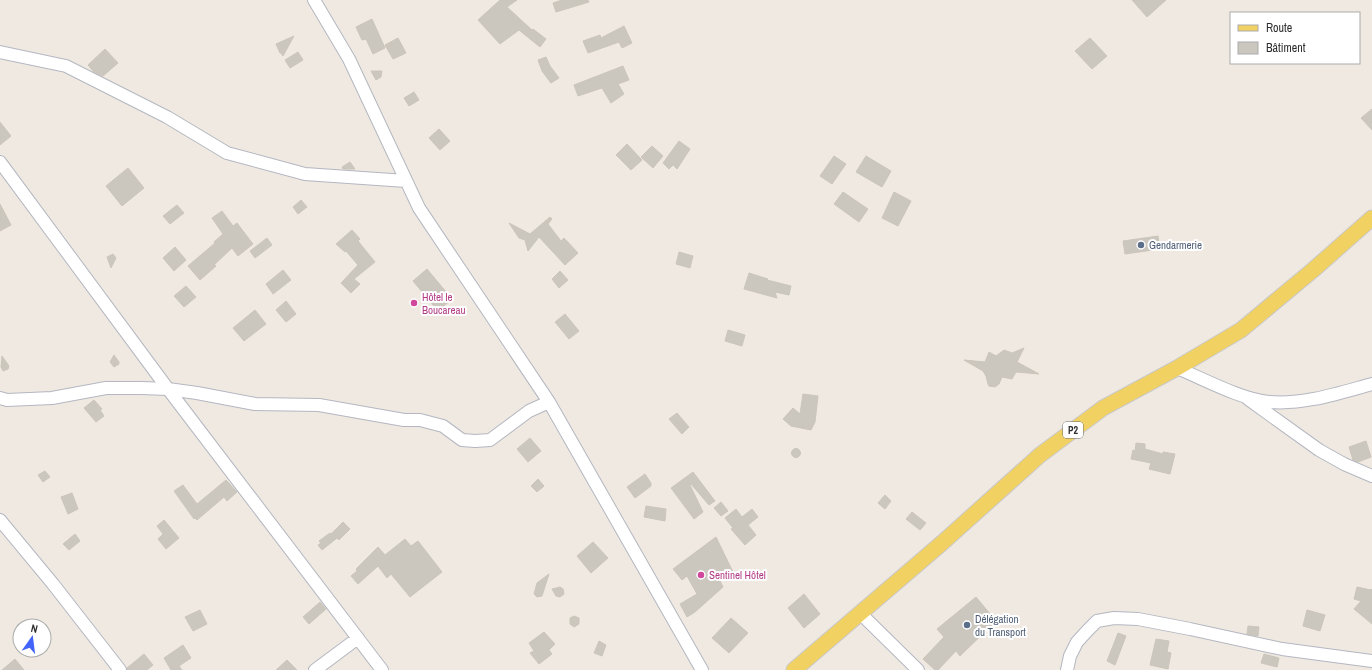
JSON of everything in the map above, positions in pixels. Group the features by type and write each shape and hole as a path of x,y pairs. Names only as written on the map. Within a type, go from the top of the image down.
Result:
{"main road":[{"name":"P2","path":"794,670 942,543 1046,451 1103,408 1177,368 1241,330 1372,218"}],"street":[{"path":"314,0 350,60 419,208 549,402 702,670"},
{"path":"0,52 66,66 167,117 227,153 305,174 406,181"},
{"path":"0,162 168,389 382,670"},
{"path":"1177,368 1242,395 1268,402 1305,401 1372,384"},
{"path":"0,398 7,400 52,398 106,388 168,389 255,404 319,405 404,420 420,420 443,426 462,440 475,441 490,440 529,411 549,402"},
{"path":"1242,395 1319,450 1344,464 1372,476"},
{"path":"0,520 53,584 120,670"},
{"path":"860,614 918,670"},
{"path":"1067,670 1070,656 1077,642 1098,621 1114,618 1138,619 1282,649 1372,661"},
{"path":"315,670 358,638"}],"building":[{"path":"500,0 517,0 507,7 532,30 533,29 546,39 540,47 519,30 500,44 478,20"},
{"path":"562,0 588,0 589,2 556,12 553,3"},
{"path":"1132,0 1166,0 1147,17"},
{"path":"372,19 385,48 373,54 366,39 362,40 356,27"},
{"path":"624,26 632,43 622,48 619,42 588,53 583,41 600,35 601,38"},
{"path":"294,36 283,56 276,44"},
{"path":"398,38 406,53 393,59 385,45"},
{"path":"1090,38 1107,56 1092,69 1075,51"},
{"path":"105,49 118,63 103,76 94,72 88,65"},
{"path":"298,52 303,60 290,68 285,60"},
{"path":"546,57 550,66 559,78 551,83 542,71 538,60"},
{"path":"623,66 629,80 618,84 624,94 611,103 602,88 578,96 574,85"},
{"path":"371,71 382,71 381,77 376,80"},
{"path":"414,92 419,100 409,106 404,98"},
{"path":"1372,109 1372,130 1361,118"},
{"path":"0,122 11,136 0,145"},
{"path":"439,129 450,141 440,150 429,138"},
{"path":"679,141 690,149 677,169 673,165 669,169 663,163"},
{"path":"627,144 642,160 631,170 616,155"},
{"path":"652,146 663,156 653,168 641,157"},
{"path":"834,156 846,164 832,184 820,176"},
{"path":"866,156 891,171 882,187 856,172"},
{"path":"350,162 355,169 343,169 342,167"},
{"path":"128,168 144,188 122,206 106,186"},
{"path":"843,192 868,209 859,222 834,204"},
{"path":"894,192 911,201 898,226 882,218"},
{"path":"301,200 307,207 298,214 293,207"},
{"path":"0,204 11,225 0,231"},
{"path":"177,205 184,213 170,224 163,216"},
{"path":"222,211 233,226 237,223 253,244 238,256 232,248 214,265 216,266 200,280 188,266 215,243 214,242 223,234 212,218"},
{"path":"550,217 552,219 548,224 561,241 564,238 578,253 565,265 539,237 528,251 525,240 519,238 509,223 530,234"},
{"path":"352,230 360,239 358,241 375,262 354,279 360,284 351,293 341,283 358,265 346,251 345,252 336,244"},
{"name":"Gendarmerie","path":"1158,236 1160,249 1125,254 1123,241"},
{"path":"267,238 272,245 255,258 250,251"},
{"path":"175,247 186,260 174,271 163,258"},
{"path":"679,252 693,256 690,268 676,264"},
{"path":"113,254 116,258 111,268 107,257"},
{"path":"427,269 452,299 438,311 413,281"},
{"path":"283,270 291,280 273,294 266,284"},
{"path":"560,271 568,280 559,288 552,279"},
{"path":"749,273 768,279 767,280 791,286 789,295 775,292 777,298 744,289"},
{"path":"186,286 196,297 184,307 174,296"},
{"path":"286,301 296,314 286,322 276,310"},
{"path":"255,310 266,324 244,341 233,328"},
{"path":"565,314 579,331 569,339 555,322"},
{"path":"728,330 745,335 742,346 725,341"},
{"path":"1024,348 1017,362 1039,374 1016,372 1012,379 1002,377 999,384 995,387 989,386 983,371 964,360 985,362 989,352 996,356 1004,350 1012,353"},
{"path":"114,355 119,364 114,367 110,362"},
{"path":"2,356 9,366 8,369 3,371 1,367"},
{"path":"803,394 818,396 815,422 811,430 791,426 783,419 793,408 800,414"},
{"path":"94,400 102,409 100,410 104,416 96,422 84,408"},
{"path":"677,413 689,427 682,434 669,419"},
{"path":"530,438 541,451 528,462 517,449"},
{"path":"1366,441 1371,457 1358,462 1353,460 1349,447"},
{"path":"1136,443 1145,444 1145,449 1163,454 1163,452 1175,454 1170,474 1149,469 1151,463 1131,459 1133,450 1135,451"},
{"path":"796,448 801,453 796,458 791,453"},
{"path":"45,471 50,477 43,482 38,475"},
{"path":"693,472 715,501 709,505 691,484 690,485 703,512 694,519 671,488"},
{"path":"645,474 651,483 651,486 635,498 627,487"},
{"path":"538,479 544,486 537,492 531,486"},
{"path":"226,480 237,492 227,501 224,497 197,520 195,518 194,519 174,491 183,485 197,504"},
{"path":"72,493 78,509 68,514 61,497"},
{"path":"885,495 891,501 885,509 878,503"},
{"path":"721,502 728,511 721,516 714,508"},
{"path":"646,506 666,509 665,521 644,517"},
{"path":"736,509 742,517 752,509 758,517 748,525 756,535 745,545 731,529 733,528 725,518"},
{"path":"912,512 926,523 920,530 906,519"},
{"path":"164,520 179,538 166,549 158,539 163,534 157,526"},
{"path":"343,522 350,529 339,540 337,538 322,550 318,545 321,543 319,541 330,533 331,534"},
{"path":"75,534 80,541 69,550 63,544"},
{"path":"716,537 734,574 720,581 723,587 695,612 687,617 680,604 697,594 687,576 682,580 673,569"},
{"path":"405,539 411,546 418,541 442,572 410,597 391,574 387,578 378,566 358,584 351,576 378,547 385,555"},
{"path":"593,542 608,558 591,573 577,556"},
{"path":"549,574 542,596 537,597 534,594 537,583"},
{"path":"560,587 563,589 564,594 560,597 556,596 552,589"},
{"path":"1357,587 1372,589 1372,624 1354,609 1361,601 1354,599"},
{"path":"804,594 820,614 804,628 788,608"},
{"name":"Délégation du Transport","path":"976,597 996,621 960,656 956,651 938,670 935,670 923,659 944,637 937,629"},
{"path":"320,602 326,609 309,624 303,617"},
{"path":"200,610 207,624 193,631 185,617"},
{"path":"1307,610 1325,615 1320,631 1303,626"},
{"path":"574,616 579,618 579,624 574,627 570,624 570,618"},
{"path":"731,618 748,633 729,653 712,638"},
{"path":"1248,626 1259,627 1258,636 1247,634"},
{"path":"544,632 555,644 549,650 552,654 539,664 530,653 534,651 529,643"},
{"path":"1118,633 1126,636 1115,665 1107,661"},
{"path":"1156,639 1169,641 1167,652 1171,653 1168,669 1150,665"},
{"path":"599,641 606,645 602,656 594,653"},
{"path":"183,645 191,658 179,666 182,670 171,670 164,658"},
{"path":"144,654 153,665 147,670 127,670 127,668"},
{"path":"1264,654 1279,658 1277,667 1261,663"},
{"path":"15,659 24,670 2,670"},
{"path":"287,660 297,670 276,670"}],"place":[{"name":"Gendarmerie","path":"1141,245"},
{"name":"Hôtel le Boucareau","path":"414,303"},
{"name":"Sentinel Hôtel","path":"701,575"},
{"name":"Délégation du Transport","path":"967,625"}]}
